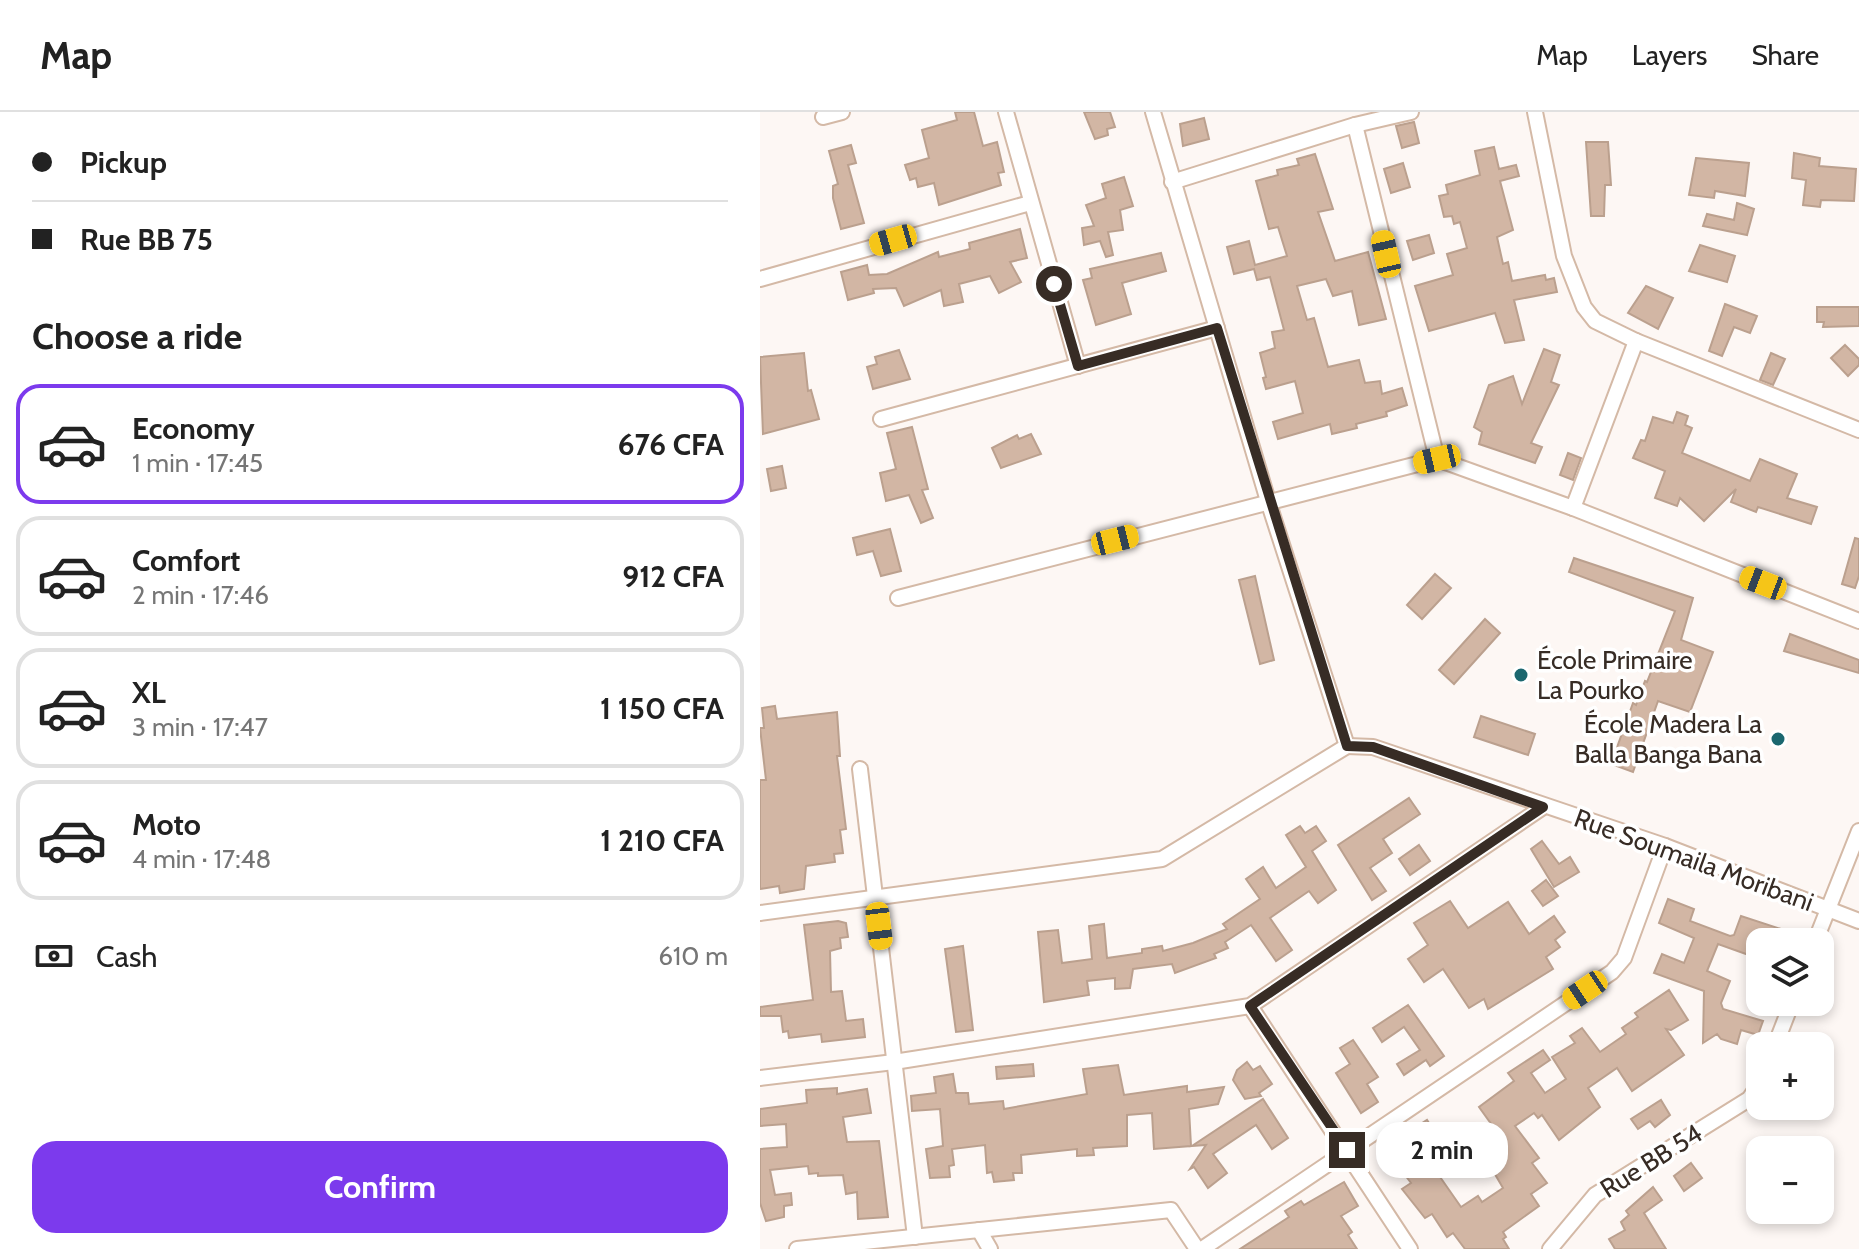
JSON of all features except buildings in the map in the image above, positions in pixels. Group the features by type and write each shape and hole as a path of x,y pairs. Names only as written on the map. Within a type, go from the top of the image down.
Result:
{"street":[{"path":"823,117 842,112"},
{"path":"1006,112 1078,366"},
{"path":"760,913 1162,859 1347,746 1268,501 1153,112"},
{"path":"1172,182 1355,125 1411,112"},
{"path":"1535,112 1561,244 1576,290 1595,321 1636,341 1859,430"},
{"path":"1355,125 1437,459"},
{"path":"760,279 1030,203"},
{"path":"881,419 1217,328"},
{"path":"1573,508 1636,341"},
{"path":"898,598 1437,459 1573,508 1859,621"},
{"name":"Rue Soumaila Moribani","path":"1347,746 1373,747 1665,846 1859,921"},
{"path":"860,769 915,1237"},
{"path":"760,1078 894,1062 1250,1006 1543,807"},
{"path":"1821,928 1859,831"},
{"path":"797,1249 1171,1210 1199,1249 1612,972 1624,958 1665,846"},
{"path":"1250,1006 1410,1249"},
{"name":"Rue BB 54","path":"1550,1249 1595,1195 1746,1101"},
{"path":"979,1230 990,1249"}],"place":[{"name":"École Primaire La Pourko","path":"1521,675"},
{"name":"École Madera La Balla Banga Bana","path":"1778,739"}],"route":[{"path":"1054,284 1078,366 1217,328 1268,501 1347,746 1373,747 1543,807 1349,942 1250,1006 1347,1150"}]}
